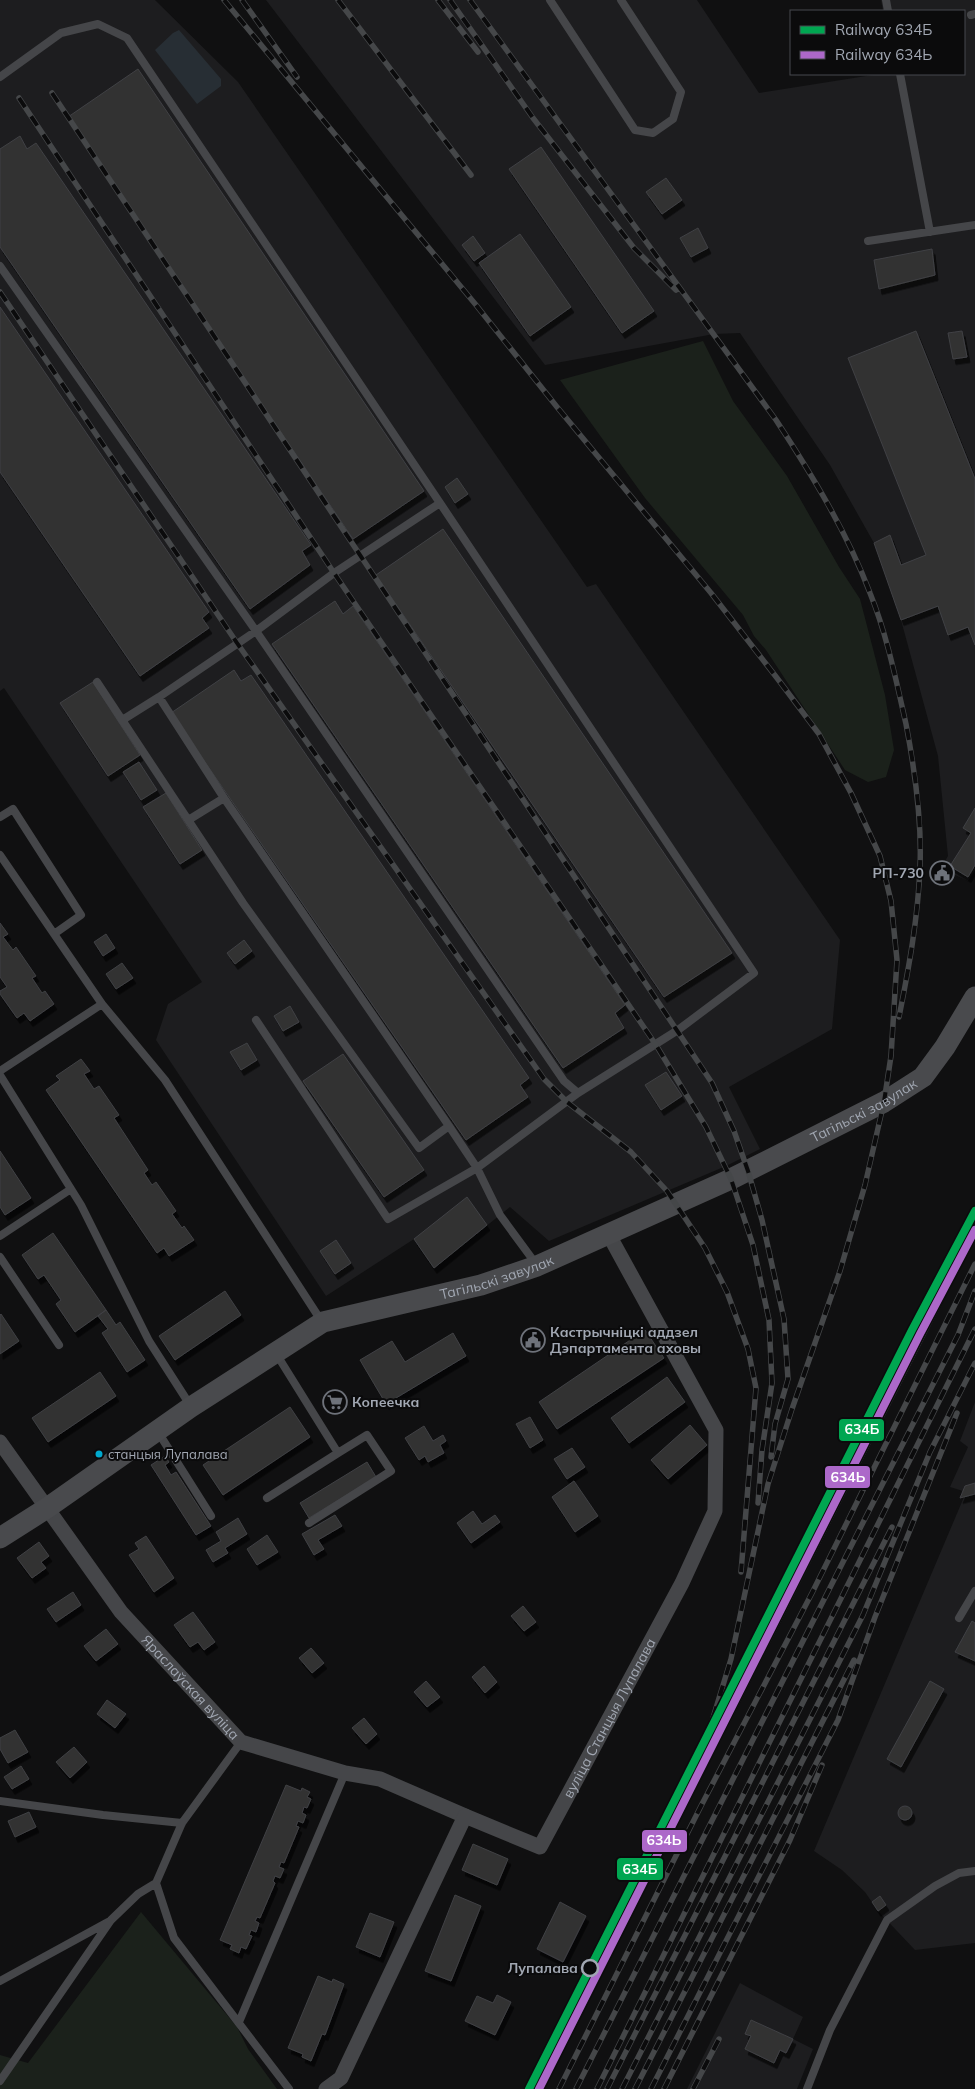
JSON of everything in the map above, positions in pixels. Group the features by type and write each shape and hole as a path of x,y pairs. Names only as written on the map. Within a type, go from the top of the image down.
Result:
{"main road":[{"name":"Тагільскі завулак","path":"0,1538 47,1508 191,1407 323,1322 481,1286 537,1266 609,1235 768,1161 884,1102 923,1077 945,1047 975,997"}],"street":[{"name":"вуліца Станцыя Лупалава","path":"465,1816 540,1847 682,1583 715,1512 716,1430 609,1235"},
{"name":"Яраслаўская вуліца","path":"0,1442 121,1612 241,1742 345,1773 380,1779 465,1816"},
{"path":"326,2089 341,2078 465,1816"}],"lane":[{"path":"550,0 635,130 653,133 673,119 681,92 621,0"},
{"path":"0,77 61,33 98,24 127,38 754,973 656,1046 578,1094 477,1168 388,1219 256,1020"},
{"path":"900,75 930,232"},
{"path":"868,240 975,225"},
{"path":"0,266 256,631 564,1081 578,1094"},
{"path":"124,719 256,631 334,572 440,503"},
{"path":"98,682 190,819 243,903 419,1148 449,1126"},
{"path":"159,697 224,798 477,1168 500,1215 537,1266"},
{"path":"190,819 224,798"},
{"path":"0,817 13,809 81,915 54,934"},
{"path":"0,855 102,1004 165,1080 323,1322"},
{"path":"0,1071 102,1004"},
{"path":"0,1075 81,1205 149,1341 191,1407"},
{"path":"0,1236 71,1189"},
{"path":"0,1257 60,1345"},
{"path":"276,1353 338,1453"},
{"path":"156,1431 211,1516"},
{"path":"267,1498 367,1435 391,1471 309,1523"},
{"path":"959,1618 975,1591"},
{"path":"0,2081 111,1920 138,1894 156,1883 182,1823 241,1742"},
{"path":"239,2022 345,1773"},
{"path":"0,1801 103,1815 182,1823"},
{"path":"807,2089 830,2030 887,1920 935,1886 959,1873 975,1871"},
{"path":"156,1883 174,1938 289,2089"},
{"path":"0,1981 111,1920"}],"shaded area":[{"path":"0,0 155,0 238,82 587,587 596,584 840,940 832,1029 729,1087 760,1149 726,1166 549,1241 510,1207 434,1268 414,1239 326,1296 156,1040 168,1004 202,982 4,688 0,691"},
{"path":"266,0 697,0 759,93 873,75 965,75 965,10 883,10 881,0 975,0 975,870 968,881 941,868 948,856 938,756 901,620 874,543 830,465 740,333 714,334 545,365"},
{"path":"179,30 221,79 221,86 197,104 155,50 173,33"},
{"path":"703,341 733,401 787,476 839,567 860,599 885,695 894,750 886,777 868,782 845,770 766,650 754,636 743,615 645,498 560,380"},
{"path":"975,1402 975,1943 915,1950 878,1911 865,1892 842,1870 814,1851 964,1497 960,1498 963,1491 950,1487 968,1447 960,1441"},
{"path":"141,1912 237,2027 248,2049 277,2089 0,2089 0,2055 28,2063"},
{"path":"740,1983 803,2017 793,2039 813,2049 797,2089 687,2089"}],"building":[{"path":"138,69 424,491 353,539 68,117"},
{"path":"20,136 27,149 36,143 311,545 302,551 310,565 250,609 0,247 0,149"},
{"path":"541,147 654,311 622,333 509,169"},
{"path":"666,178 682,200 662,214 646,192"},
{"path":"698,228 708,248 691,257 680,238"},
{"path":"520,234 571,307 530,336 479,263"},
{"path":"473,236 485,253 474,261 462,245"},
{"path":"932,249 935,275 879,289 874,260"},
{"path":"0,307 209,612 202,618 209,628 140,676 0,472"},
{"path":"916,331 975,479 975,645 968,627 948,635 938,606 901,620 874,543 890,535 901,565 926,555 848,358"},
{"path":"962,331 967,357 953,359 948,333"},
{"path":"457,478 468,494 455,503 445,487"},
{"path":"443,529 732,953 664,997 376,575"},
{"path":"335,601 343,614 353,606 625,1005 615,1013 624,1028 563,1068 272,644"},
{"path":"234,670 241,681 251,675 529,1078 520,1085 528,1097 466,1140 171,713"},
{"path":"93,682 140,755 108,776 60,703"},
{"path":"139,762 157,790 141,800 123,772"},
{"path":"166,793 202,850 180,864 143,807"},
{"path":"975,808 975,865 968,877 950,866 971,833 963,828"},
{"path":"0,923 8,934 3,937 13,950 16,947 36,976 32,978 42,993 45,991 54,1004 30,1021 24,1013 17,1018 0,994 0,991 7,987 0,977"},
{"path":"106,934 115,948 103,956 94,942"},
{"path":"244,940 252,951 235,964 227,953"},
{"path":"122,963 133,978 116,989 106,974"},
{"path":"290,1006 299,1022 283,1031 274,1016"},
{"path":"247,1043 257,1060 241,1070 230,1052"},
{"path":"343,1054 424,1170 384,1197 303,1081"},
{"path":"81,1059 90,1071 84,1074 94,1089 99,1086 119,1115 114,1118 148,1170 144,1173 152,1185 156,1182 176,1211 172,1214 194,1240 169,1256 164,1248 157,1253 46,1090 60,1080 56,1076"},
{"path":"666,1072 682,1096 661,1110 645,1085"},
{"path":"0,1151 31,1198 5,1215 0,1207"},
{"path":"467,1197 487,1225 434,1268 414,1239"},
{"path":"53,1233 106,1310 75,1332 56,1304 61,1300 44,1275 38,1279 22,1255"},
{"path":"336,1240 351,1263 335,1274 320,1251"},
{"path":"225,1291 241,1315 175,1360 159,1336"},
{"path":"106,1310 116,1325 120,1322 145,1360 127,1372 102,1333 108,1329 98,1316"},
{"path":"0,1315 19,1341 0,1354"},
{"path":"645,1330 664,1358 557,1429 539,1402"},
{"path":"453,1333 466,1356 386,1404 360,1360 392,1341 405,1362"},
{"path":"100,1372 116,1396 48,1442 32,1418"},
{"path":"667,1377 685,1402 629,1443 611,1418"},
{"path":"290,1407 310,1437 223,1495 203,1465"},
{"path":"530,1417 543,1440 530,1448 516,1424"},
{"path":"690,1425 707,1445 668,1479 651,1460"},
{"path":"424,1426 433,1441 443,1435 446,1441 440,1445 444,1453 428,1462 425,1456 419,1460 405,1438"},
{"path":"572,1448 585,1467 567,1479 554,1459"},
{"path":"165,1456 169,1462 165,1465 171,1475 176,1472 211,1526 196,1535 151,1465"},
{"path":"367,1462 376,1477 309,1518 300,1503"},
{"path":"574,1481 598,1516 575,1532 552,1497"},
{"path":"975,1483 975,1494 960,1498 965,1486"},
{"path":"473,1511 482,1524 495,1515 500,1522 471,1543 457,1523"},
{"path":"335,1515 342,1526 318,1540 324,1549 314,1555 302,1534"},
{"path":"238,1518 247,1534 225,1548 228,1553 213,1562 206,1550 221,1541 216,1532"},
{"path":"267,1535 278,1552 257,1565 247,1549"},
{"path":"146,1536 174,1578 154,1592 129,1555 139,1549 135,1543"},
{"path":"39,1542 49,1556 41,1562 46,1568 32,1578 17,1558"},
{"path":"73,1592 81,1605 56,1622 47,1609"},
{"path":"523,1606 536,1622 524,1631 511,1616"},
{"path":"193,1612 215,1642 204,1650 198,1642 190,1647 174,1625"},
{"path":"972,1621 975,1623 975,1661 955,1652"},
{"path":"106,1629 118,1644 96,1661 84,1646"},
{"path":"311,1648 324,1663 312,1673 299,1658"},
{"path":"484,1666 497,1682 485,1693 472,1677"},
{"path":"426,1681 440,1697 427,1707 414,1692"},
{"path":"930,1681 944,1689 901,1767 887,1759"},
{"path":"107,1700 126,1714 115,1728 97,1714"},
{"path":"364,1718 377,1734 366,1744 352,1728"},
{"path":"15,1730 28,1752 8,1763 0,1749 0,1738"},
{"path":"74,1747 87,1762 70,1778 56,1762"},
{"path":"21,1766 29,1779 12,1789 4,1777"},
{"path":"286,1785 301,1791 302,1788 310,1792 307,1797 311,1799 307,1808 304,1807 302,1813 306,1815 303,1823 298,1821 296,1826 299,1827 284,1863 281,1862 279,1867 284,1869 280,1878 275,1876 273,1881 275,1883 260,1918 257,1917 255,1921 259,1923 256,1932 251,1930 249,1935 252,1936 246,1949 241,1947 239,1953 230,1949 232,1945 220,1940"},
{"path":"902,1806 908,1806 912,1813 908,1820 902,1820 898,1816 898,1810"},
{"path":"29,1812 36,1827 15,1837 8,1821"},
{"path":"473,1844 508,1859 497,1885 462,1870"},
{"path":"455,1895 481,1906 451,1981 425,1971"},
{"path":"880,1896 886,1905 878,1911 872,1902"},
{"name":"Лупалава","path":"560,1902 586,1916 563,1962 537,1949"},
{"path":"370,1913 394,1922 380,1957 356,1947"},
{"path":"318,1976 332,1982 333,1979 344,1984 325,2035 322,2034 311,2061 302,2057 303,2054 288,2048"},
{"path":"497,1995 511,2002 495,2035 465,2021 477,1996 493,2003"},
{"path":"751,2020 793,2039 786,2053 780,2050 774,2063 745,2049 751,2036 745,2034"}],"railway":[{"path":"224,0 711,593 777,678 819,734 851,793 880,856 891,901 897,960 891,1056 884,1102 865,1185 840,1271 768,1484 731,1659 709,1731"},
{"path":"242,0 297,77"},
{"path":"338,0 471,175"},
{"path":"438,0 478,52"},
{"path":"450,0 533,118 634,248 676,290"},
{"path":"470,0 776,420 828,504 861,570 876,609 895,674 906,724 919,813 920,867 917,905 910,961 899,1017"},
{"path":"52,93 712,1083 734,1131 748,1171 762,1220 784,1319 788,1379 775,1424 771,1457"},
{"path":"19,98 334,573 656,1045 706,1127 731,1179 753,1245 769,1320 772,1383 762,1450 758,1503"},
{"path":"0,292 237,643 544,1079 567,1102 631,1152 667,1191 705,1248 727,1292 748,1349 756,1388 741,1572"},
{"path":"541,2089 975,1232"},
{"path":"559,2089 701,1806 812,1593 975,1264"},
{"path":"576,2089 958,1335 975,1291"},
{"path":"597,2089 975,1329"},
{"path":"622,2089 863,1615 930,1452 975,1363"},
{"path":"651,2089 838,1720 875,1617 957,1413"},
{"path":"607,2089 892,1527"},
{"path":"635,2089 854,1660"},
{"path":"664,2089 790,1840 822,1765"},
{"path":"693,2089 719,2039"}],"rail line":[{"name":"634Б","path":"529,2089 912,1330 975,1211"},
{"name":"634Ь","path":"539,2089 920,1334 975,1230"}],"place":[{"name":"РП-730","path":"942,873"},
{"name":"Кастрычніцкі аддзел Дэпартамента аховы","path":"533,1340"},
{"name":"Копеечка","path":"335,1402"},
{"name":"станцыя Лупалава","path":"99,1454"},
{"name":"Лупалава","path":"590,1968"}]}
